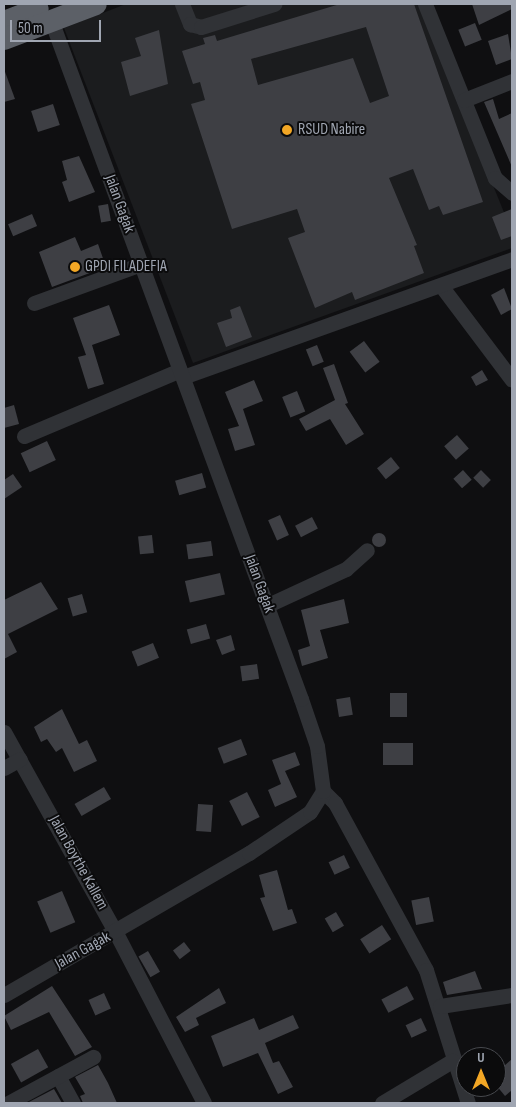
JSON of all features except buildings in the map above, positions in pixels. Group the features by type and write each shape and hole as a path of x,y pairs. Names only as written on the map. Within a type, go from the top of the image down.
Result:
{"highway":[{"path":"4,22 96,4"},
{"path":"4,39 52,12"}],"street":[{"path":"182,4 190,24 201,27 274,4"},
{"path":"427,4 495,178 512,193"},
{"name":"Jalan Gagak","path":"4,995 116,932 310,812 323,791 317,746 268,606 141,264 52,12"},
{"path":"464,100 512,81"},
{"path":"24,436 182,374 442,287 512,259"},
{"path":"34,303 141,264"},
{"path":"442,287 512,380"},
{"path":"268,606 346,569 367,550"},
{"name":"Jalan Boythe Kallem","path":"4,732 116,932 204,1103"},
{"path":"4,768 20,759"},
{"path":"323,791 335,803 423,965 440,1006 452,1061 468,1103"},
{"path":"440,1006 512,995"},
{"path":"8,1103 93,1057"},
{"path":"382,1103 452,1061"},
{"path":"58,1076 72,1103"}],"shaded area":[{"name":"RSUD Nabire","path":"126,4 419,4 512,232 512,248 193,363 64,28"}],"place":[{"name":"RSUD Nabire","path":"287,130"},
{"name":"GPDI FILADEFIA","path":"75,267"}]}
